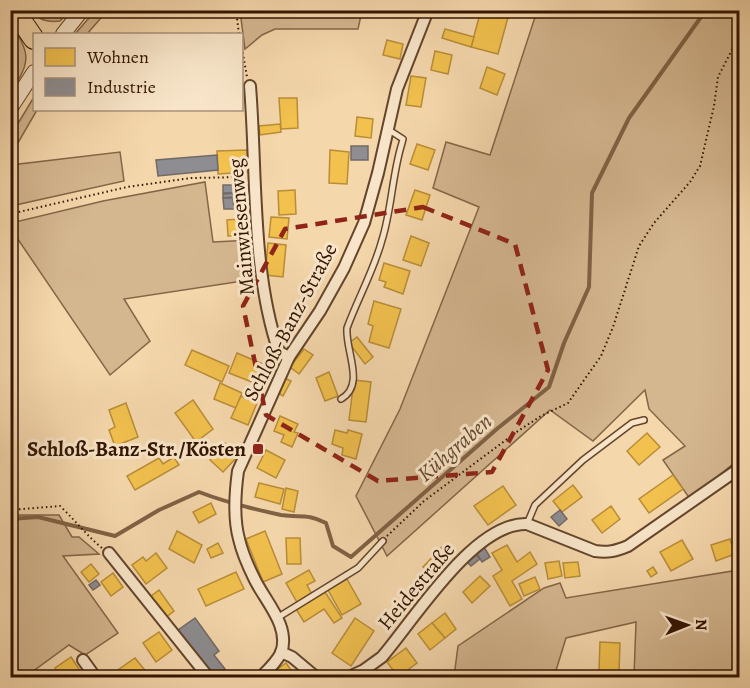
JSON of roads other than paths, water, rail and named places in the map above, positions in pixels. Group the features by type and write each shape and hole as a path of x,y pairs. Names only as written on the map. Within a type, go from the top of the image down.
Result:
{"highway":[{"path":"14,10 33,38"}],"street":[{"path":"64,33 82,10"},
{"name":"Schloß-Banz-Straße","path":"281,652 283,637 277,618 254,579 239,539 235,491 238,471 289,357 320,311 344,268 364,223 397,89 428,10"},
{"path":"10,109 33,74"},
{"name":"Mainwiesenweg","path":"250,86 261,275 273,337 279,352 289,357"},
{"path":"527,524 595,551 606,553 617,551 628,546 740,468"},
{"name":"Heidestraße","path":"347,678 364,670 381,657 464,556 484,540 502,530 516,524 527,524"},
{"path":"109,553 209,678"},
{"path":"260,678 274,664 281,652 292,657 317,678"},
{"path":"83,660 96,678"}],"lane":[{"path":"341,399 351,391 354,375 346,339 347,328 377,258 383,238 393,174 402,143 402,139 387,129"},
{"path":"527,524 535,505 583,460 632,423 644,420"},
{"path":"277,618 358,568 383,541"}],"waterway":[{"name":"Kühgraben","path":"10,519 38,517 115,536 159,510 199,492 281,515 319,520 326,523 333,546 351,557 498,428 549,387 564,343 589,287 592,193 629,118 706,10"}],"place":[{"name":"Schloß-Banz-Str./Kösten","path":"258,449"}]}
